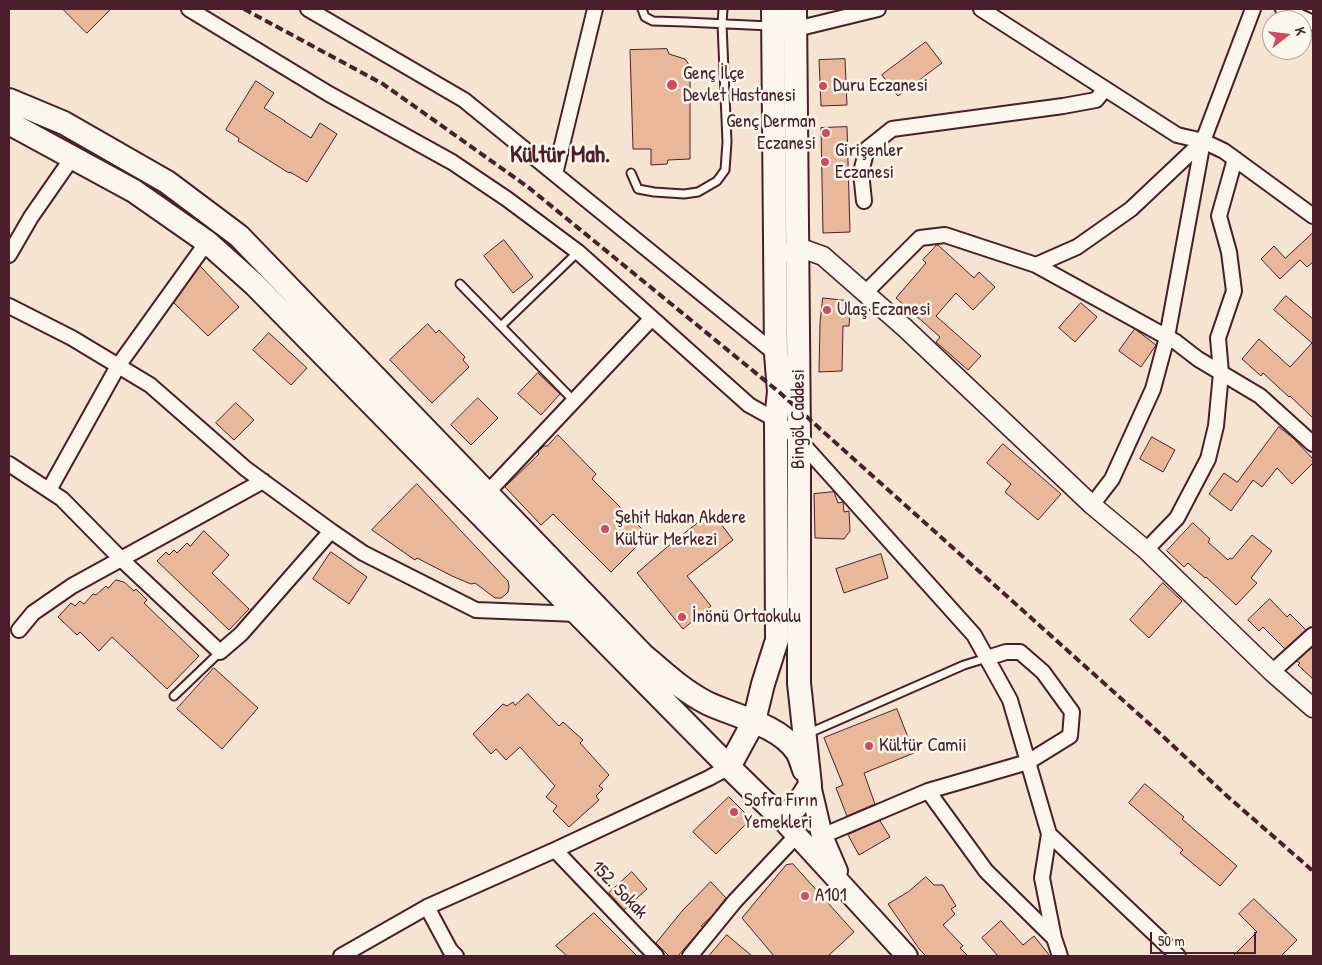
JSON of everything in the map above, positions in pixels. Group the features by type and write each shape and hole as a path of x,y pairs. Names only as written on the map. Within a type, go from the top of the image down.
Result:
{"main road":[{"name":"Bingöl Caddesi","path":"729,767 754,721 777,640 776,420 779,392 776,354 773,18"},
{"name":"Bingöl Caddesi","path":"796,19 799,683 810,785"},
{"path":"9,100 64,123 167,182 239,236 642,654 675,683 707,703 754,721 780,735 797,752 810,785 822,836 844,887"},
{"path":"9,124 134,191 207,242 254,284 780,817 907,956"},
{"path":"780,817 796,807 810,785"}],"street":[{"path":"189,9 329,94 452,162 507,199 578,252 750,405 776,420 799,440 974,635 1010,700 1049,834 1042,878 1054,938 1060,956"},
{"path":"308,9 464,100 776,354"},
{"path":"555,174 595,9"},
{"path":"796,19 878,9"},
{"path":"981,9 1177,135 1203,141 1224,151 1313,216"},
{"path":"1092,505 1112,479 1153,389 1166,337 1203,141 1253,9"},
{"path":"864,201 861,172 868,149 892,129 1096,100 1105,89"},
{"path":"1036,265 1078,247 1131,208 1203,141"},
{"path":"9,255 31,217 72,158"},
{"path":"1146,550 1178,518 1208,459 1216,426 1221,373 1218,338 1234,291 1229,252 1219,216 1235,159"},
{"path":"866,293 920,238 945,234 1036,265 1176,342 1198,359 1260,396 1313,444"},
{"path":"48,490 118,366 207,242"},
{"path":"776,261 798,247 823,256 905,328 1092,505 1146,550 1272,672 1313,708"},
{"path":"9,306 72,338 150,385 246,469 363,553 476,610 578,614"},
{"path":"487,493 652,318"},
{"path":"9,464 62,499 121,559 220,652 241,634 330,531"},
{"path":"19,630 33,613 72,586 263,481"},
{"path":"1272,672 1313,635"},
{"path":"822,836 928,791 1028,762 1070,736 1072,712 1043,672 1020,652 1006,652 987,658"},
{"path":"341,956 427,907 555,850 729,767"},
{"path":"928,791 986,870 1054,938"},
{"path":"1049,834 1178,956"},
{"path":"690,956 735,901 797,835"},
{"name":"152. Sokak","path":"555,850 656,956"},
{"path":"427,907 450,950 456,956"}],"lane":[{"path":"642,9 645,17 653,22 722,24 773,18"},
{"path":"631,172 638,189 684,194 698,192 717,181 725,170 727,142 723,9"},
{"path":"501,326 578,252"},
{"path":"460,284 574,401"},
{"path":"174,696 220,652"},
{"path":"805,735 964,665 987,658"}],"building":[{"path":"63,9 111,9 87,33"},
{"path":"926,42 942,63 898,96 882,75"},
{"path":"667,49 669,54 685,59 690,66 690,159 668,160 667,164 651,165 651,149 633,149 630,50"},
{"path":"845,59 847,105 821,106 819,60"},
{"path":"256,81 274,93 264,108 311,138 320,123 337,134 307,182 238,141 239,138 226,130"},
{"path":"847,127 850,232 823,233 821,128"},
{"path":"1313,233 1313,262 1307,267 1300,260 1280,279 1261,259 1274,246 1285,258"},
{"path":"504,240 533,277 513,293 484,256"},
{"path":"937,245 974,278 979,272 995,287 973,310 956,293 936,316 981,356 968,370 936,342 940,337 896,298 926,263 923,260"},
{"path":"200,266 239,307 208,336 174,303"},
{"path":"1286,296 1313,319 1313,418 1263,373 1261,376 1242,359 1259,339 1290,367 1312,343 1274,310"},
{"path":"823,298 851,301 849,326 843,326 842,371 819,372 820,323"},
{"path":"1081,303 1097,317 1075,342 1059,328"},
{"path":"428,324 436,333 439,330 465,357 463,360 469,367 432,403 390,360"},
{"path":"1135,329 1156,345 1141,367 1119,351"},
{"path":"269,333 307,368 291,385 253,350"},
{"path":"538,373 560,394 541,415 518,394"},
{"path":"478,398 498,418 471,445 451,425"},
{"path":"236,403 254,420 234,440 216,423"},
{"path":"1279,427 1293,438 1313,459 1313,463 1292,484 1277,468 1262,487 1253,480 1231,511 1209,494 1224,473 1237,482"},
{"path":"558,435 596,474 592,479 648,535 611,572 553,514 541,525 505,487 539,454 538,452 544,446 547,446"},
{"path":"1152,437 1175,450 1163,472 1140,459"},
{"path":"1003,444 1061,494 1038,520 1005,492 1011,484 987,463"},
{"path":"417,484 508,581 508,592 505,595 501,598 495,598 475,583 471,584 452,576 417,558 415,560 372,530"},
{"path":"834,492 838,503 843,502 844,512 849,511 850,531 844,539 815,538 814,494"},
{"path":"712,512 733,540 687,576 711,606 683,629 637,573"},
{"path":"1193,523 1210,539 1208,542 1228,560 1232,559 1252,535 1272,551 1251,578 1257,583 1236,605 1206,577 1188,563 1184,567 1167,551"},
{"path":"204,531 229,555 212,573 249,609 229,630 157,561 166,552 169,555 174,550 177,553 187,543 190,546"},
{"path":"331,552 367,577 349,604 313,579"},
{"path":"881,554 888,578 844,593 836,569"},
{"path":"116,580 124,582 134,591 136,589 147,600 144,603 199,656 167,689 112,637 99,651 80,632 77,635 58,617 71,603 75,606 80,601 84,604 93,594 96,595 106,586 108,588"},
{"path":"1163,583 1182,601 1149,638 1130,620"},
{"path":"1270,599 1287,617 1290,614 1306,630 1285,649 1263,627 1259,631 1248,620"},
{"path":"1313,647 1313,679 1298,665 1300,663 1297,661"},
{"path":"214,668 258,708 222,749 177,709"},
{"path":"528,694 559,726 563,722 583,740 580,743 609,775 599,786 603,789 596,796 599,800 569,827 553,811 557,806 546,797 555,786 520,747 506,760 496,749 491,754 473,734 503,704 507,706 513,702 515,705"},
{"name":"Kültür Camii","path":"897,709 914,753 864,773 875,804 847,816 836,788 843,785 824,738"},
{"path":"1145,784 1184,817 1182,819 1237,866 1220,886 1180,853 1183,850 1129,803"},
{"path":"729,797 751,819 716,854 693,832"},
{"path":"880,821 890,837 859,855 848,835"},
{"path":"793,864 854,932 828,956 774,956 742,918 786,865"},
{"path":"632,872 647,889 624,910 609,893"},
{"path":"926,877 934,885 943,885 956,906 951,909 955,914 943,925 963,946 960,948 968,956 926,956 888,904 908,892"},
{"path":"711,882 726,898 678,956 669,956 656,943 683,910"},
{"path":"1254,899 1297,940 1281,956 1233,956 1257,932 1239,914"},
{"path":"594,913 637,956 567,956 556,946"},
{"path":"1001,921 1023,945 1034,936 1050,956 998,956 982,938"},
{"path":"727,935 752,956 709,956"}],"railway":[{"path":"244,9 383,84 528,187 779,392 1154,728 1227,796 1313,871"}],"place":[{"name":"Genç İlçe Devlet Hastanesi","path":"672,85"},
{"name":"Duru Eczanesi","path":"823,86"},
{"name":"Genç Derman Eczanesi","path":"826,133"},
{"name":"Girişenler Eczanesi","path":"825,162"},
{"name":"Ulaş Eczanesi","path":"827,310"},
{"name":"Şehit Hakan Akdere Kültür Merkezi","path":"605,529"},
{"name":"İnönü Ortaokulu","path":"682,617"},
{"name":"Kültür Camii","path":"869,746"},
{"name":"Sofra Fırın Yemekleri","path":"734,812"},
{"name":"A101","path":"805,896"}],"district":[{"name":"Kültür Mah.","path":"560,156"}]}
